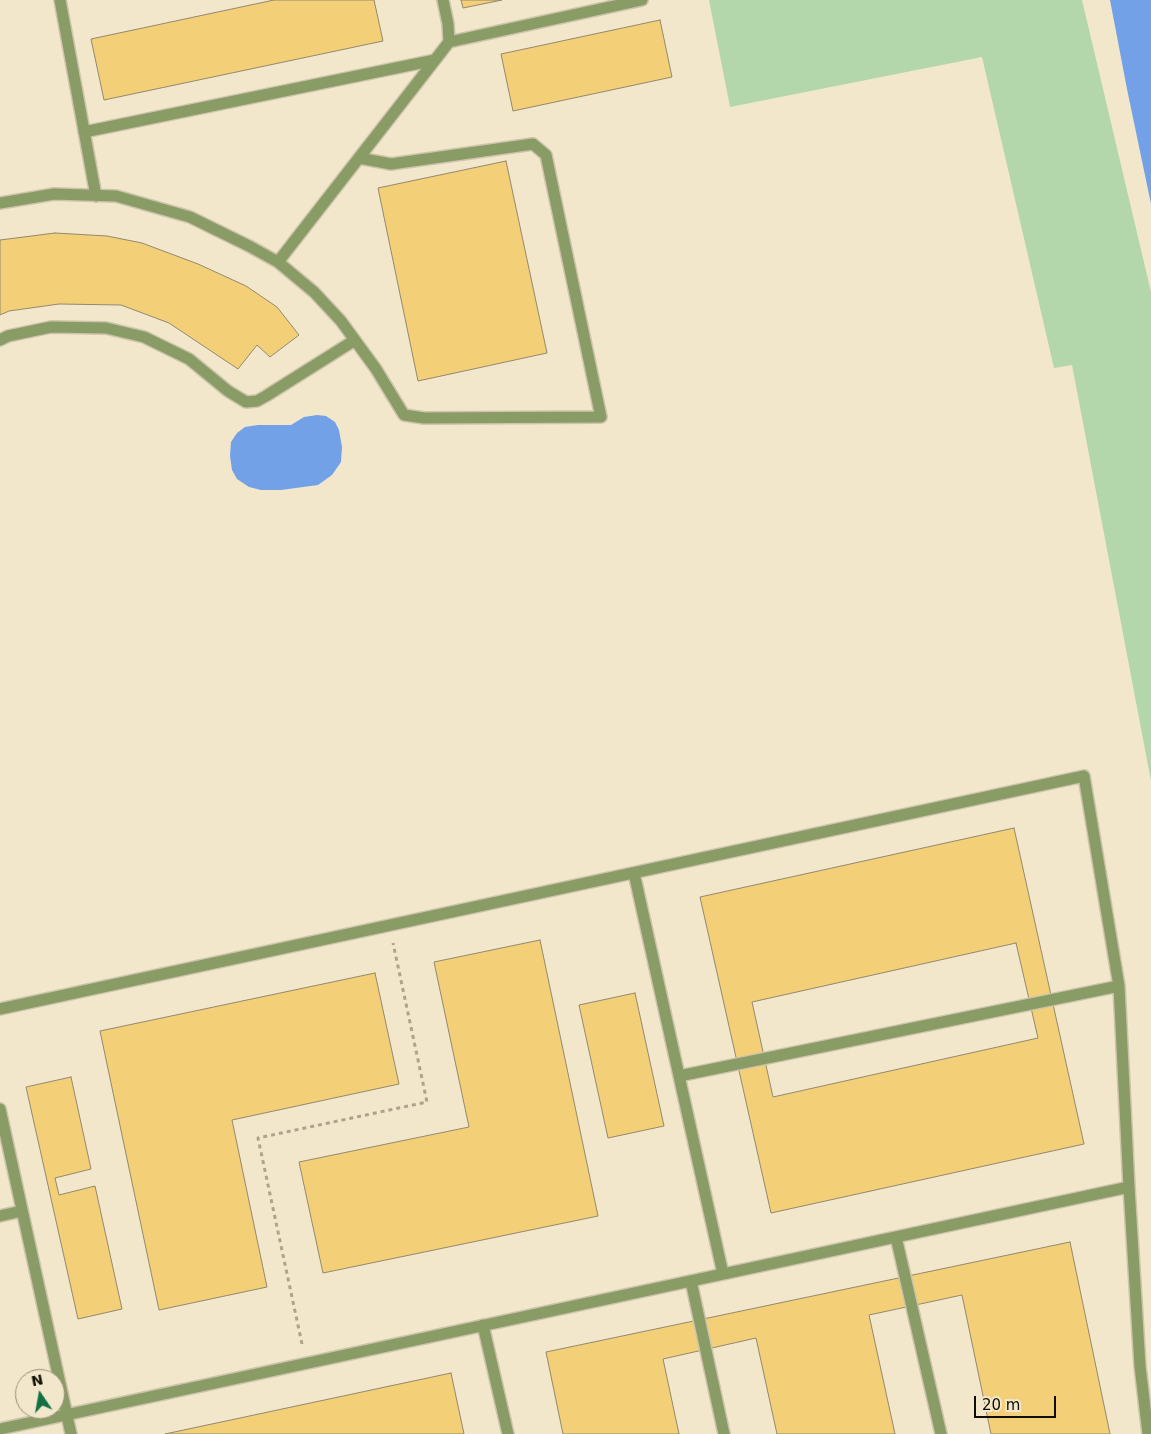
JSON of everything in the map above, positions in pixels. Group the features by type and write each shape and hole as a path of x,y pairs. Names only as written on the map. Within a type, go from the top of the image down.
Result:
{"lane":[{"path":"60,0 96,196"},
{"path":"443,0 448,24 449,42"},
{"path":"278,262 449,42 642,0"},
{"path":"84,132 435,60"},
{"path":"0,203 54,194 116,196 190,218 249,246 278,262 314,292 341,320 376,369 404,415 424,418 601,417 546,155 533,144 391,164 359,158"},
{"path":"0,340 8,336 52,327 106,328 144,337 189,359 228,391 246,402 257,401 266,396 355,340"},
{"path":"0,1009 1084,776 1119,986 1140,1366 1148,1434"},
{"path":"634,873 723,1274"},
{"path":"679,1076 1119,986"},
{"path":"0,1109 72,1434"},
{"path":"0,1429 1129,1187"},
{"path":"0,1216 22,1211"},
{"path":"896,1237 941,1434"},
{"path":"691,1281 724,1434"},
{"path":"484,1325 508,1434"}],"path":[{"path":"306,1364 258,1138 427,1102 389,926"}],"green space":[{"path":"709,0 1082,0 1151,292 1151,781 1072,365 1054,368 982,57 730,107"}],"water":[{"path":"1110,0 1151,0 1151,204 1127,89"},
{"path":"326,416 335,422 339,430 342,447 341,462 332,475 318,485 281,490 261,490 249,487 237,479 232,470 230,456 231,442 237,433 245,427 291,425 304,417"}],"building":[{"path":"274,0 374,0 383,41 104,100 91,39"},
{"path":"461,0 502,0 463,8"},
{"path":"660,20 672,77 513,111 501,54"},
{"path":"506,161 547,353 418,381 378,188"},
{"path":"55,233 107,236 142,243 198,264 246,286 277,307 299,335 270,357 257,345 238,369 169,323 121,305 59,304 9,311 0,315 0,240"},
{"path":"1014,828 1084,1144 771,1213 700,897","holes":["1016,943 1038,1038 773,1097 752,1002"]},
{"path":"540,940 598,1216 323,1273 299,1162 469,1127 434,962"},
{"path":"375,973 399,1084 232,1120 267,1287 159,1310 100,1031"},
{"path":"635,993 664,1126 608,1138 579,1005"},
{"path":"71,1077 91,1169 55,1178 59,1195 95,1186 122,1309 78,1319 26,1087"},
{"path":"1070,1242 1110,1434 991,1434 962,1295 869,1315 895,1434 777,1434 756,1338 663,1359 679,1434 563,1434 546,1352"},
{"path":"451,1373 464,1434 165,1434"}]}
